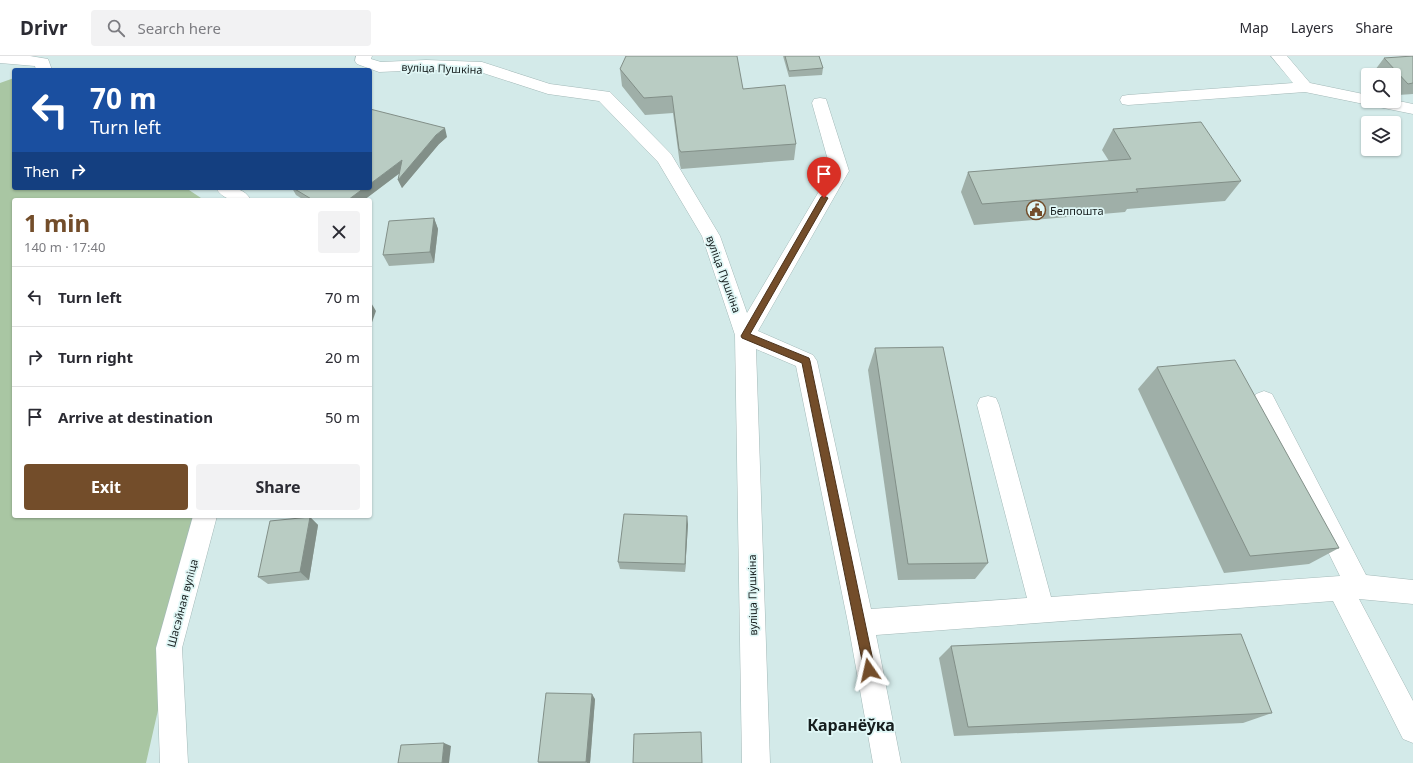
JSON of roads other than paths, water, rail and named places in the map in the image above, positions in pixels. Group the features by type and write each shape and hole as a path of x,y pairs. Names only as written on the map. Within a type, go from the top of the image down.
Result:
{"street":[{"name":"вуліца Пушкіна","path":"364,56 363,61 379,67 426,65 482,67 548,89 604,96 665,158 711,236 745,336 756,763"},
{"path":"1279,56 1305,87"},
{"path":"0,58 43,66"},
{"path":"1128,100 1305,87 1361,99"},
{"path":"820,103 840,171 745,336 806,361 887,763"},
{"path":"1401,107 1413,109"},
{"path":"228,190 239,198"},
{"path":"1264,400 1413,729"},
{"path":"988,405 1042,610"},
{"name":"Шасэйная вуліца","path":"174,763 169,648 204,518"},
{"path":"860,623 1350,588 1413,592"}],"place":[{"name":"Белпошта","path":"1036,210"}],"district":[{"name":"Каранёўка","path":"851,725"}]}
